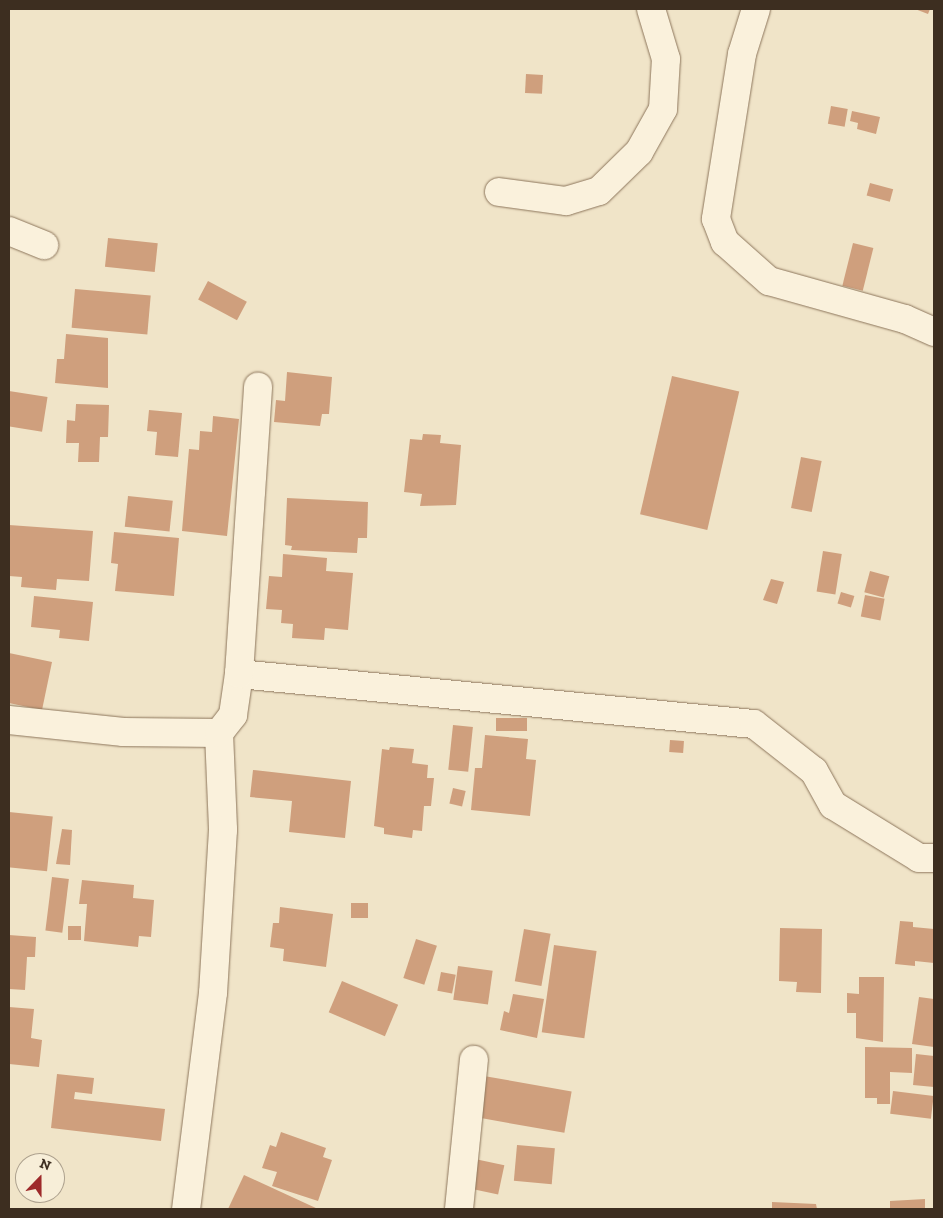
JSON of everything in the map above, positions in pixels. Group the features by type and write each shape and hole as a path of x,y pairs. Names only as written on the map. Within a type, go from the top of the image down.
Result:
{"street":[{"path":"499,192 566,201 599,191 639,152 663,109 666,59 651,9"},
{"path":"756,9 742,54 716,220 725,242 769,281 905,319 934,332"},
{"path":"9,231 44,245"},
{"path":"186,1209 213,993 223,830 219,734 233,715 239,674 258,387"},
{"path":"239,674 754,724 814,771 833,806 919,858 934,858"},
{"path":"9,720 123,732 219,734"},
{"path":"459,1209 474,1060"}],"building":[{"path":"915,9 930,9 928,14"},
{"path":"526,74 543,75 542,94 525,93"},
{"path":"831,106 848,109 845,127 828,124"},
{"path":"852,111 880,117 876,134 857,129 858,123 850,121"},
{"path":"870,183 893,189 890,202 867,196"},
{"path":"108,238 158,243 155,272 105,267"},
{"path":"853,243 873,248 863,291 842,286"},
{"path":"208,281 247,302 237,320 198,300"},
{"path":"75,289 151,296 147,334 72,328"},
{"path":"66,334 108,338 108,388 55,383 57,359 64,359"},
{"path":"287,372 332,377 329,414 322,414 320,426 274,422 276,400 285,401"},
{"path":"672,376 739,392 707,530 640,514"},
{"path":"9,391 48,397 42,432 9,426"},
{"path":"76,404 109,405 108,437 100,437 99,462 78,462 79,443 66,443 67,420 75,421"},
{"path":"149,410 182,413 178,457 155,455 157,432 147,431"},
{"path":"213,416 239,419 227,536 182,531 189,449 199,450 200,431 212,432"},
{"path":"423,434 441,435 440,443 461,445 456,505 420,506 422,494 404,492 410,439 422,440"},
{"path":"801,457 822,461 812,512 791,508"},
{"path":"128,496 173,501 170,532 125,527"},
{"path":"287,498 368,502 367,538 358,538 357,553 291,550 292,546 285,545"},
{"path":"9,525 93,531 89,581 57,579 56,590 21,587 22,577 9,576"},
{"path":"114,532 179,538 174,596 115,591 118,564 111,563"},
{"path":"823,551 842,554 835,594 817,591"},
{"path":"283,554 327,558 326,571 353,573 348,630 325,628 324,640 292,638 293,624 281,623 282,610 266,609 269,576 282,577"},
{"path":"870,571 889,576 884,597 864,592"},
{"path":"771,579 784,582 777,604 763,600"},
{"path":"841,592 854,596 851,608 837,603"},
{"path":"865,595 885,599 880,620 861,617"},
{"path":"34,596 93,602 89,641 59,638 60,630 31,627"},
{"path":"9,653 52,662 42,710 9,703"},
{"path":"496,718 527,718 527,731 496,731"},
{"path":"453,725 473,727 468,772 448,770"},
{"path":"485,735 528,739 526,759 536,760 530,816 471,810 475,768 482,768"},
{"path":"670,740 684,741 683,753 669,752"},
{"path":"390,747 414,749 412,763 428,765 427,778 434,778 431,806 424,806 422,831 413,830 412,838 384,834 384,828 374,826 382,749 389,750"},
{"path":"253,770 351,781 345,838 289,832 292,801 250,797"},
{"path":"453,788 466,791 462,807 449,804"},
{"path":"9,812 53,817 47,871 9,867"},
{"path":"62,829 72,830 70,865 56,864"},
{"path":"52,877 69,879 62,933 45,931"},
{"path":"82,880 134,885 133,898 154,900 151,937 139,936 138,947 84,941 87,904 79,904"},
{"path":"351,903 368,903 368,918 351,918"},
{"path":"280,907 333,914 326,967 283,961 284,949 270,947 273,923 279,923"},
{"path":"900,921 913,922 913,927 934,929 934,963 915,961 915,966 895,964"},
{"path":"68,926 81,926 81,940 68,940"},
{"path":"780,928 822,929 821,993 796,992 797,982 779,981"},
{"path":"524,929 551,934 541,986 515,981"},
{"path":"9,935 36,937 35,957 27,957 25,990 9,989"},
{"path":"416,939 437,946 424,985 403,978"},
{"path":"554,945 597,951 584,1038 542,1032"},
{"path":"458,966 493,971 488,1005 453,1000"},
{"path":"441,972 456,975 452,994 437,991"},
{"path":"859,977 884,977 883,1042 856,1038 856,1013 847,1013 847,993 859,994"},
{"path":"342,981 398,1005 385,1036 329,1012"},
{"path":"513,994 544,999 537,1038 500,1030 504,1011 509,1013"},
{"path":"919,997 934,999 934,1047 912,1044"},
{"path":"9,1007 34,1009 31,1038 42,1040 39,1067 9,1064"},
{"path":"865,1047 912,1048 912,1073 890,1072 890,1104 877,1104 877,1098 865,1098"},
{"path":"916,1054 934,1056 934,1087 913,1085"},
{"path":"57,1074 94,1078 92,1094 75,1092 74,1099 165,1109 161,1141 51,1128"},
{"path":"484,1076 572,1091 564,1133 477,1117"},
{"path":"893,1091 934,1096 931,1119 890,1114"},
{"path":"281,1132 326,1148 323,1157 332,1160 318,1201 272,1186 277,1172 262,1168 270,1145 276,1147"},
{"path":"517,1145 555,1148 552,1184 514,1181"},
{"path":"475,1159 504,1165 498,1195 469,1188"},
{"path":"244,1175 318,1209 228,1209"},
{"path":"925,1199 925,1209 890,1209 890,1201"},
{"path":"772,1202 816,1204 817,1209 772,1209"}]}
